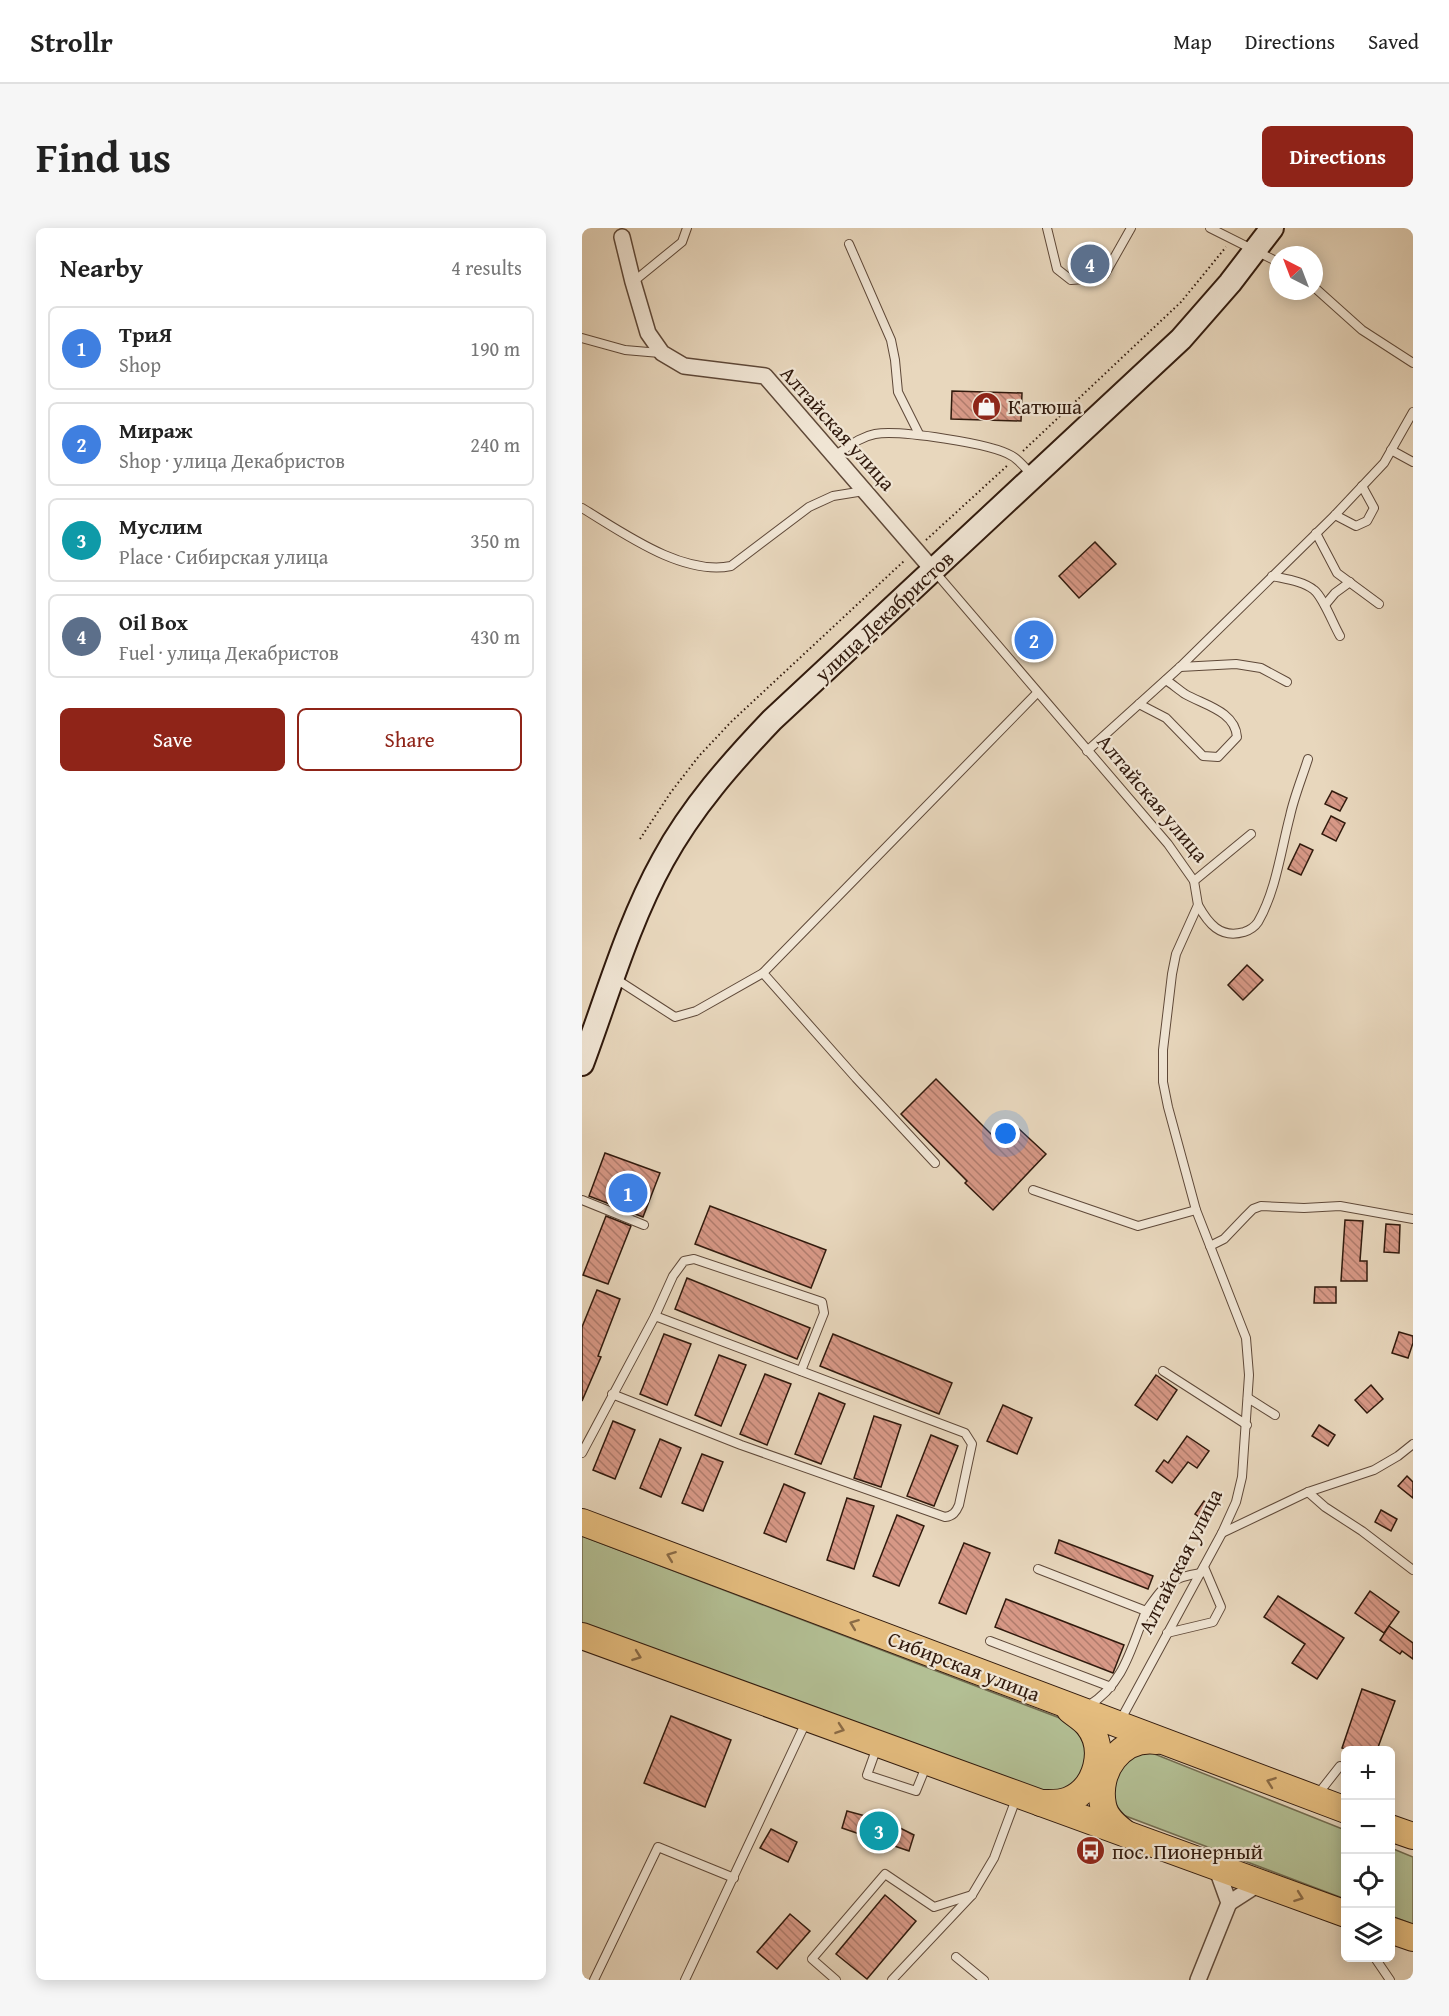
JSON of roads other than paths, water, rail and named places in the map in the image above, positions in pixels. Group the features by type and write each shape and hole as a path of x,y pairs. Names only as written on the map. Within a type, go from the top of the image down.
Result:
{"main road":[{"name":"улица Декабристов","path":"582,1064 631,930 663,860 696,807 718,779 772,720 1181,339 1207,311 1272,228"},
{"name":"Сибирская улица","path":"582,1522 1341,1808"},
{"path":"582,1636 1341,1913"},
{"path":"1028,1799 1058,1803 1068,1800 1083,1792 1096,1770 1097,1747 1094,1735 1071,1706"},
{"path":"1127,1836 1110,1819 1103,1805 1102,1793 1108,1769 1116,1755 1132,1743 1145,1739 1164,1742"},
{"path":"1395,1830 1413,1836"},
{"path":"1395,1932 1413,1938"}],"street":[{"path":"622,233 648,333 662,353"},
{"name":"Алтайская улица","path":"662,353 684,366 765,376 867,491 933,570"},
{"path":"1216,1868 1229,1903"},
{"path":"1198,1980 1229,1903 1260,1883"}],"lane":[{"path":"633,282 682,242 687,228"},
{"path":"1047,228 1057,269 1071,280 1097,278 1105,273 1131,228"},
{"path":"1210,228 1269,257"},
{"path":"849,244 891,340 896,360 898,392 919,434"},
{"path":"1323,295 1362,330 1413,363"},
{"path":"582,338 625,350 662,353"},
{"path":"1087,751 1180,667 1335,515 1384,463 1413,412"},
{"path":"834,456 862,437 877,434 919,434 994,449 1016,459 1034,477"},
{"path":"1391,450 1413,462"},
{"path":"1335,515 1356,526 1367,521 1374,508 1362,486"},
{"path":"582,508 669,557 715,570 730,566 809,507 833,496 867,491"},
{"path":"1316,533 1337,573 1379,604"},
{"name":"Алтайская улица","path":"933,570 1168,844 1194,881 1198,904 1176,954 1172,974 1163,1050 1163,1082 1196,1210 1246,1338 1249,1375 1242,1477 1236,1502 1222,1533 1118,1725"},
{"path":"1272,576 1299,583 1314,590 1325,605 1330,620 1340,636"},
{"path":"1325,605 1335,593 1350,582"},
{"path":"1180,667 1236,664 1261,668 1287,682"},
{"path":"1139,704 1166,718 1188,738 1203,756 1218,757 1237,737 1236,729 1225,714 1185,694 1166,680"},
{"path":"614,978 675,1017 696,1011 763,973 1037,693"},
{"path":"1198,904 1208,922 1222,933 1238,934 1251,930 1257,922 1270,891 1308,759"},
{"path":"1194,881 1251,834"},
{"path":"763,973 856,1078 935,1162"},
{"path":"1033,1190 1138,1226 1196,1210"},
{"path":"582,1200 644,1225"},
{"path":"1210,1246 1224,1239 1253,1209 1261,1206 1304,1208 1340,1206 1413,1219"},
{"path":"582,1453 656,1316 673,1276 684,1261 694,1259 822,1302 824,1313 801,1371"},
{"path":"612,1394 741,1445 945,1517 957,1511 972,1444 970,1437 965,1433 656,1316"},
{"path":"1163,1371 1246,1425"},
{"path":"1248,1398 1275,1414"},
{"path":"1222,1533 1308,1492 1374,1470 1413,1444"},
{"path":"1308,1492 1325,1507 1362,1531 1413,1570"},
{"path":"1038,1569 1146,1611"},
{"path":"1071,1706 1105,1695 1120,1676 1146,1611 1162,1588 1178,1576 1203,1570 1221,1607 1213,1622 1167,1633"},
{"path":"990,1641 1111,1687"},
{"path":"686,1980 808,1718"},
{"path":"878,1742 867,1775 916,1791 928,1761"},
{"path":"1315,1798 1341,1766"},
{"path":"892,1980 972,1895 1028,1799"},
{"path":"594,1980 658,1847 734,1878"},
{"path":"836,1980 812,1959 885,1874 934,1907 972,1895"},
{"path":"956,1957 984,1980"},
{"path":"1378,1962 1390,1980"}],"place":[{"name":"Oil Box","path":"1090,264"},
{"name":"Катюша","path":"987,406"},
{"name":"Мираж","path":"1034,640"},
{"name":"ТриЯ","path":"628,1193"},
{"name":"Муслим","path":"879,1831"},
{"name":"пос. Пионерный","path":"1091,1851"}]}
